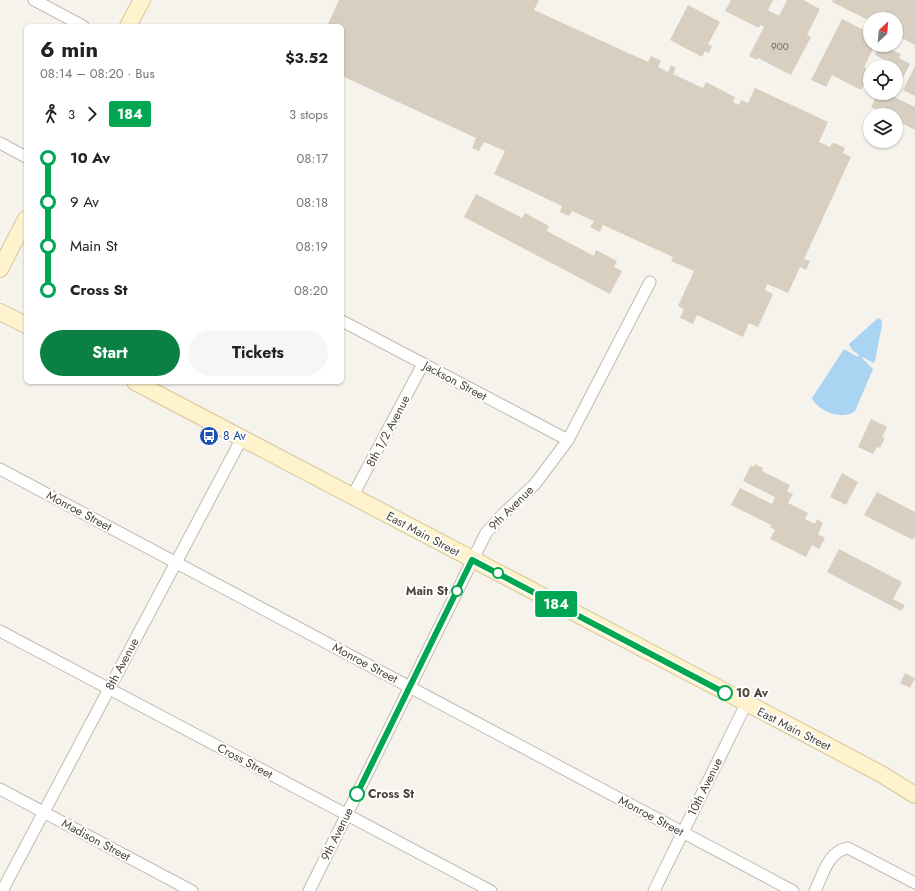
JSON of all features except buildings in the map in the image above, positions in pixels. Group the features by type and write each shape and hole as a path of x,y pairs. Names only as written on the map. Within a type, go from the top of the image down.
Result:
{"main road":[{"path":"129,24 142,0"},
{"path":"0,269 24,223"},
{"path":"0,312 24,324"},
{"name":"East Main Street","path":"138,384 746,704 881,774 915,789"},
{"name":"East Main Street","path":"881,774 915,795"}],"street":[{"path":"34,0 79,24"},
{"path":"0,143 24,156"},
{"name":"9th Avenue","path":"309,891 486,533 503,514 535,484 568,440 650,282"},
{"name":"Jackson Street","path":"344,322 568,440"},
{"name":"8th 1/2 Avenue","path":"352,497 423,364"},
{"name":"8th Avenue","path":"2,891 242,438"},
{"name":"Monroe Street","path":"0,469 794,891"},
{"name":"Cross Street","path":"0,630 491,891"},
{"name":"10th Avenue","path":"654,891 746,704"},
{"name":"Madison Street","path":"0,789 192,891"},
{"path":"815,891 832,856 840,850 848,848 915,883"}],"water":[{"path":"878,318 882,320 882,325 875,361 873,363 863,357 862,358 873,369 855,411 850,414 838,415 819,407 812,398 844,349 858,357 859,355 852,350 849,344"}],"bus line":[{"name":"184","path":"357,794 472,560 725,693"}],"place":[{"name":"8 Av","path":"209,436"},
{"name":"Main St","path":"457,591"},
{"name":"10 Av","path":"725,693"},
{"name":"Cross St","path":"357,794"}]}
